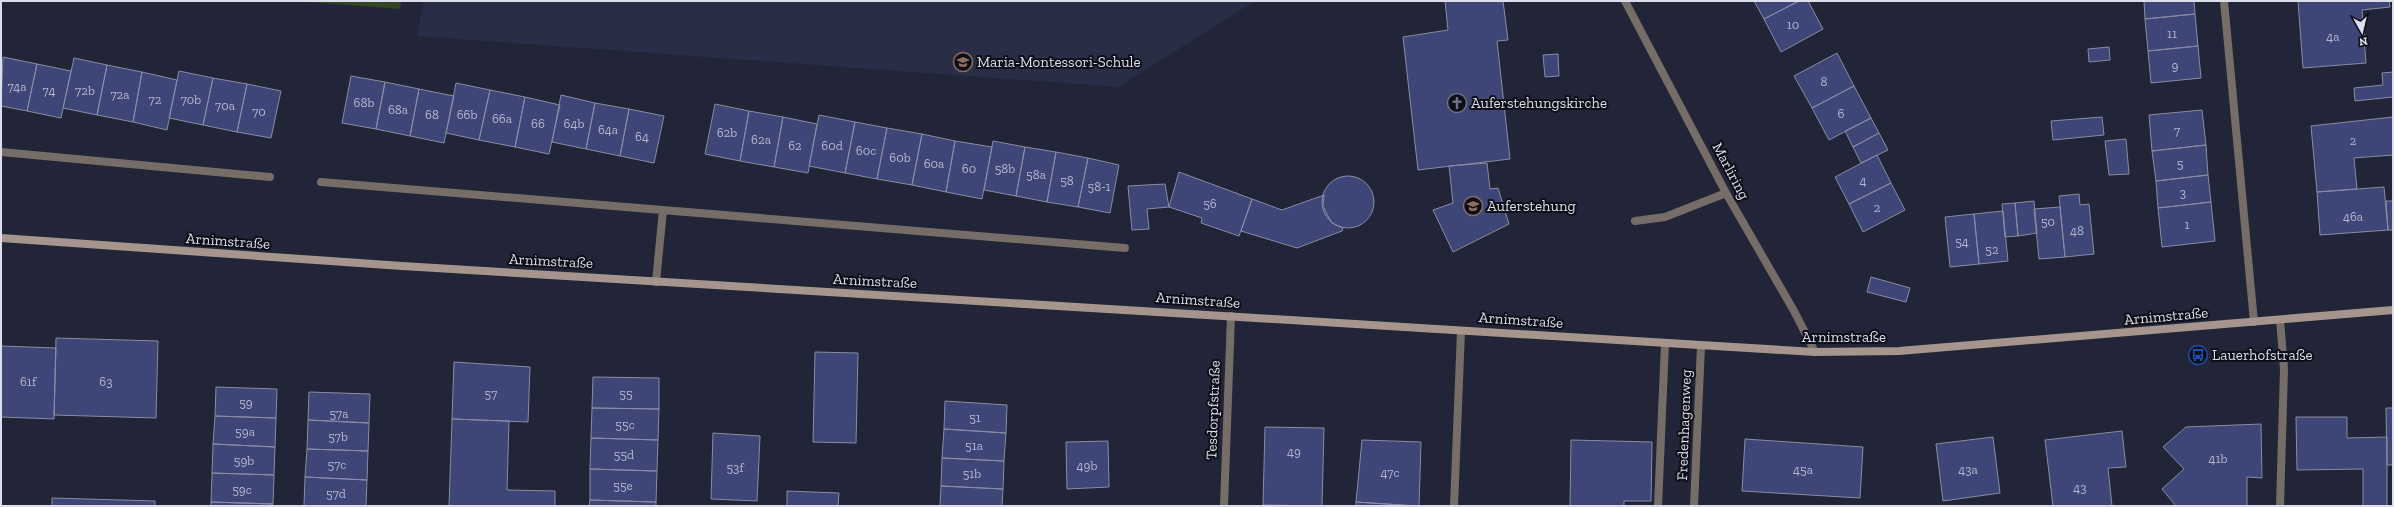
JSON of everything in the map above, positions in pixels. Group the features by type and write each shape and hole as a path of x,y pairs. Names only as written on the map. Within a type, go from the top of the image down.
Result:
{"main road":[{"name":"Arnimstraße","path":"1,238 208,254 1814,352 1900,351 2393,310"}],"street":[{"name":"Marliring","path":"1625,1 1726,193 1794,311 1814,352"},
{"path":"2224,1 2254,322"},
{"path":"1,152 270,177"},
{"path":"321,182 1126,248"},
{"path":"1634,221 1665,217 1726,193"},
{"path":"656,282 663,210"},
{"name":"Tesdorpfstraße","path":"1224,506 1231,316"},
{"path":"2280,320 2284,369 2280,506"},
{"path":"1454,506 1461,331"},
{"path":"1658,506 1665,344"},
{"name":"Fredenhagenweg","path":"1694,506 1701,346"}],"shaded area":[{"name":"Maria-Montessori-Schule","path":"424,1 1255,1 1118,87 417,36"}],"green space":[{"path":"296,1 401,1 400,9"}],"building":[{"name":"Auferstehungskirche","path":"1445,1 1503,1 1508,40 1497,41 1510,159 1418,170 1403,37 1448,30"},
{"path":"1754,1 1799,1 1764,19"},
{"path":"1799,1 1808,1 1823,29 1781,52 1764,19"},
{"path":"2144,1 2194,1 2195,14 2145,19"},
{"path":"2298,1 2389,1 2390,7 2362,10 2366,63 2303,68"},
{"path":"2195,14 2198,46 2148,51 2145,19"},
{"path":"2198,46 2201,78 2151,83 2148,51"},
{"path":"2109,47 2110,60 2089,62 2088,49"},
{"path":"1837,53 1854,86 1812,108 1794,76"},
{"path":"1558,54 1559,76 1545,77 1543,55"},
{"path":"3,57 37,64 27,111 1,106"},
{"path":"74,58 107,65 97,115 63,108"},
{"path":"37,64 71,71 61,118 27,111"},
{"path":"107,65 142,72 133,122 97,115"},
{"path":"179,71 213,78 203,125 169,118"},
{"path":"142,72 177,80 167,130 133,122"},
{"path":"2393,72 2393,97 2355,101 2354,88 2383,85 2382,73"},
{"path":"351,76 385,82 376,129 342,123"},
{"path":"213,78 247,84 237,132 203,125"},
{"path":"385,82 419,89 410,136 376,129"},
{"path":"456,83 490,90 479,140 446,133"},
{"path":"247,84 281,91 271,138 237,132"},
{"path":"1854,86 1871,118 1829,140 1812,108"},
{"path":"419,89 454,96 444,143 410,136"},
{"path":"490,90 525,97 515,147 479,140"},
{"path":"561,95 595,103 586,149 552,142"},
{"path":"525,97 560,105 549,154 515,147"},
{"path":"595,103 629,109 620,156 586,149"},
{"path":"715,104 749,111 740,161 705,154"},
{"path":"629,109 664,116 654,163 620,156"},
{"path":"2202,110 2206,145 2152,151 2149,115"},
{"path":"749,111 783,117 774,167 740,161"},
{"path":"819,115 855,122 845,173 809,166"},
{"path":"783,117 817,124 808,173 774,167"},
{"path":"2102,117 2104,135 2053,140 2051,121"},
{"path":"2393,117 2393,155 2354,158 2357,189 2317,192 2311,126"},
{"path":"1871,118 1879,133 1853,147 1845,131"},
{"path":"855,122 887,128 877,179 845,173"},
{"path":"887,128 922,134 912,185 877,179"},
{"path":"1879,133 1888,150 1861,163 1853,147"},
{"path":"922,134 955,141 946,192 912,185"},
{"path":"2126,139 2129,174 2109,175 2105,141"},
{"path":"955,141 992,147 982,199 946,192"},
{"path":"993,141 1025,147 1016,196 984,190"},
{"path":"2206,145 2208,175 2156,181 2152,151"},
{"path":"1025,147 1056,152 1047,202 1016,196"},
{"path":"1056,152 1088,158 1078,207 1047,202"},
{"path":"1877,155 1891,183 1849,204 1835,177"},
{"path":"1088,158 1119,165 1110,213 1078,207"},
{"name":"Auferstehung","path":"1487,163 1490,189 1498,188 1509,224 1453,252 1433,210 1453,203 1449,166"},
{"path":"1179,172 1252,199 1239,236 1201,223 1202,218 1169,207"},
{"path":"2208,175 2211,202 2158,208 2156,181"},
{"path":"1348,176 1358,178 1366,184 1372,192 1374,202 1372,212 1366,220 1358,226 1348,228 1338,226 1330,220 1324,212 1322,202 1324,192 1330,184 1338,178"},
{"path":"1891,183 1905,210 1863,232 1849,204"},
{"path":"1165,184 1169,207 1147,209 1149,229 1132,230 1128,186"},
{"path":"2384,187 2388,230 2320,235 2317,192"},
{"path":"2079,194 2080,205 2089,204 2094,254 2065,257 2059,196"},
{"path":"1324,195 1323,206 1328,216 1332,223 1343,228 1342,231 1297,248 1241,231 1252,199 1282,210"},
{"path":"2034,201 2037,233 2018,236 2015,203"},
{"path":"2386,201 2393,201 2393,230 2388,230"},
{"path":"2211,202 2215,241 2162,247 2158,208"},
{"path":"2015,203 2018,236 2005,237 2002,204"},
{"path":"2060,207 2065,257 2039,259 2034,209"},
{"path":"2003,211 2008,261 1979,264 1974,214"},
{"path":"1974,214 1979,264 1950,267 1945,217"},
{"path":"1871,277 1910,288 1906,302 1867,292"},
{"path":"56,338 158,341 156,418 54,415"},
{"path":"1,346 56,348 54,419 1,417"},
{"path":"815,352 858,353 856,443 813,442"},
{"path":"454,362 530,367 528,422 452,419"},
{"path":"593,377 659,378 659,409 592,408"},
{"path":"216,387 277,389 276,418 215,416"},
{"path":"309,392 370,394 369,423 308,420"},
{"path":"945,401 1007,405 1006,433 944,429"},
{"path":"592,408 659,409 658,440 591,438"},
{"path":"2386,408 2393,408 2393,465 2387,465"},
{"path":"215,416 276,418 275,447 213,444"},
{"path":"2296,417 2347,417 2347,438 2387,437 2387,506 2363,506 2363,469 2297,470"},
{"path":"452,419 509,421 507,490 555,491 555,506 449,506"},
{"path":"308,420 369,423 368,451 307,449"},
{"path":"2261,424 2262,478 2247,477 2247,506 2176,506 2162,489 2184,469 2163,447 2186,427"},
{"path":"1265,427 1324,428 1322,506 1263,505"},
{"path":"944,429 1006,433 1004,461 942,458"},
{"path":"2122,431 2126,467 2108,468 2112,506 2053,506 2045,440"},
{"path":"713,433 760,436 757,501 711,499"},
{"path":"1993,437 2000,493 1943,501 1936,444"},
{"path":"591,438 658,440 657,471 590,469"},
{"path":"1745,439 1863,447 1860,498 1742,491"},
{"path":"1362,440 1421,442 1419,506 1356,502"},
{"path":"1571,440 1652,442 1651,501 1624,501 1624,506 1570,506"},
{"path":"1108,441 1109,487 1067,489 1066,442"},
{"path":"213,444 275,447 274,475 212,473"},
{"path":"307,449 368,451 367,480 305,477"},
{"path":"942,458 1004,461 1003,489 941,486"},
{"path":"590,469 657,471 656,502 590,500"},
{"path":"212,473 274,475 273,504 211,502"},
{"path":"305,477 367,480 366,506 304,506"},
{"path":"941,486 1003,489 1002,506 940,506"},
{"path":"787,491 839,493 838,506 787,506"},
{"path":"52,498 155,501 155,506 52,506"},
{"path":"590,500 656,502 656,506 589,506"},
{"path":"211,502 273,504 272,506 211,506"},
{"path":"1356,502 1415,506 1356,506"}],"place":[{"name":"Maria-Montessori-Schule","path":"963,62"},
{"name":"Auferstehungskirche","path":"1457,103"},
{"name":"Auferstehung","path":"1473,206"},
{"name":"Lauerhofstraße","path":"2198,355"}]}
